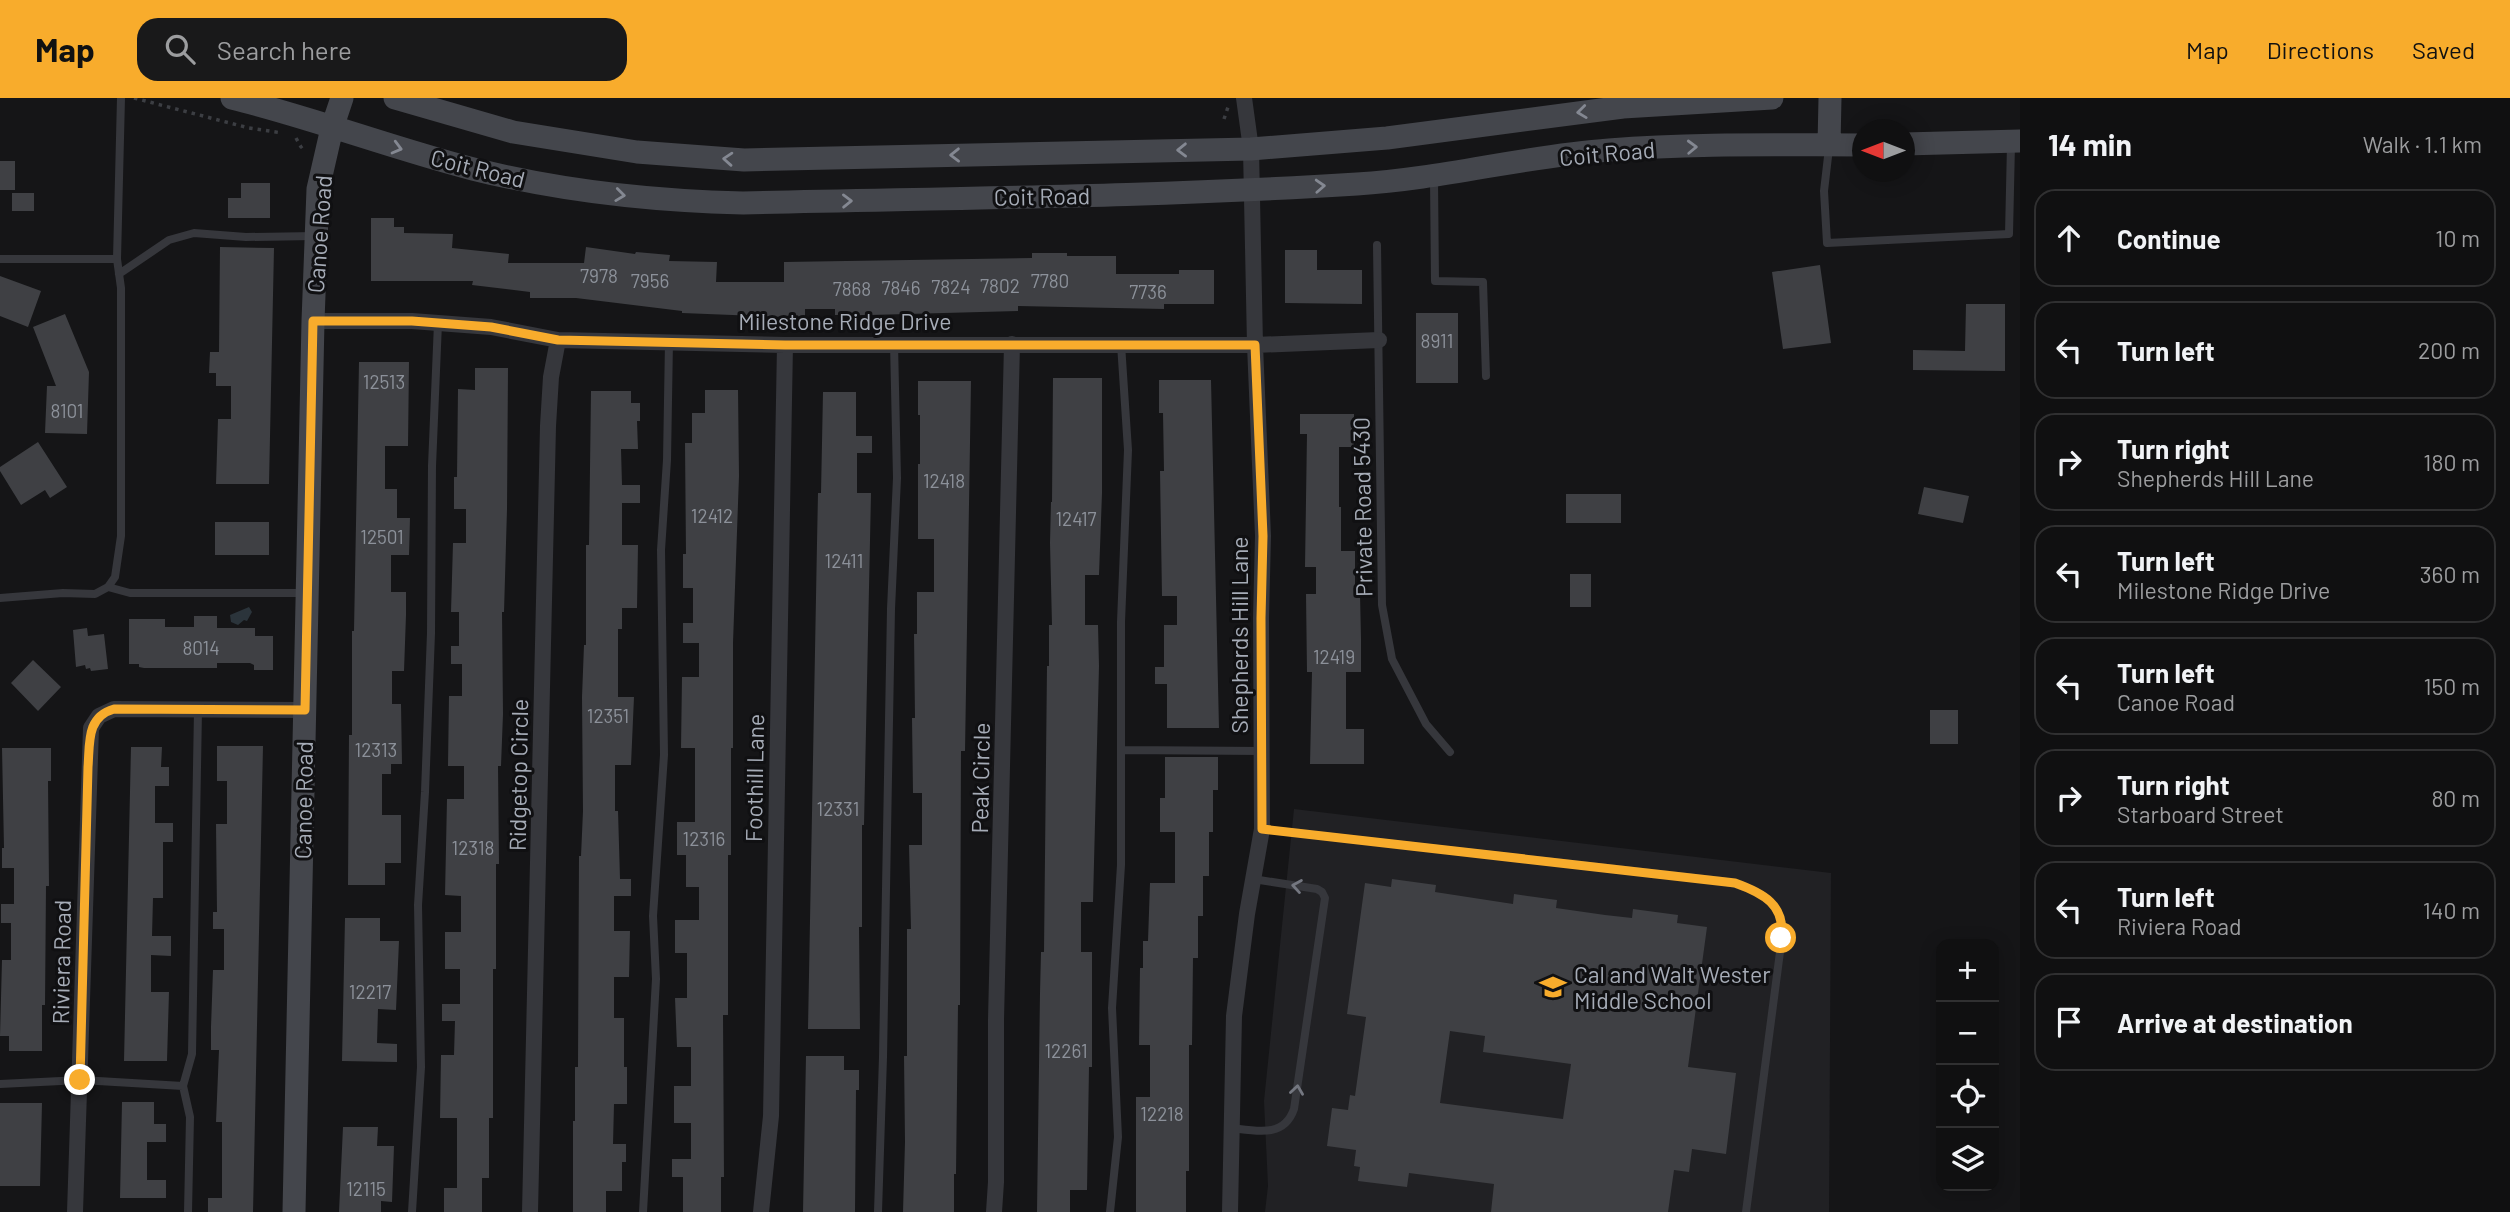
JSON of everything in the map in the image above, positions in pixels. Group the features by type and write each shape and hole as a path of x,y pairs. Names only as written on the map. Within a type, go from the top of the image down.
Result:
{"main road":[{"name":"Coit Road","path":"232,98 391,146 520,180 669,201 743,203 1252,190 1362,184 1434,176 1485,165 1609,150 1852,145"},
{"name":"Canoe Road","path":"295,1212 316,236 318,189 342,98"},
{"name":"Coit Road","path":"395,98 513,132 637,152 744,160 1251,149 1387,138 1623,107 1772,98"},
{"path":"1829,145 1830,98"},
{"path":"1915,144 2015,141"}],"street":[{"name":"Shepherds Hill Lane","path":"1230,1212 1234,1016 1262,829 1263,536 1251,149 1245,101"},
{"name":"Milestone Ridge Drive","path":"313,321 438,323 491,327 558,340 785,345 1255,345 1379,340"},
{"name":"Ridgetop Circle","path":"530,1212 548,426 551,377 558,340"},
{"name":"Peak Circle","path":"993,1212 996,1182 996,1020 1012,344"},
{"name":"Foothill Lane","path":"761,1212 771,1116 785,345"},
{"name":"Riviera Road","path":"75,1212 91,728 99,716 114,709 198,710"},
{"path":"198,710 305,710"}],"lane":[{"path":"0,598 63,593 95,594 108,587 115,577 121,536 117,258 121,98"},
{"path":"1829,145 1824,191 1827,243 2009,234 2015,141"},
{"path":"1434,176 1435,281 1483,282 1486,376"},
{"path":"119,274 169,240 194,233 246,237 316,236"},
{"name":"Private Road 5430","path":"1377,245 1380,581 1386,629 1392,659 1406,687 1426,724 1450,752"},
{"path":"0,259 117,258"},
{"path":"411,1212 421,1067 418,905 425,792 438,323"},
{"path":"643,1212 656,979 653,916 664,755 661,551 667,460 669,341"},
{"path":"878,1212 891,609 897,478 894,343"},
{"path":"1110,1212 1118,1137 1112,1008 1121,865 1121,622 1128,450 1121,345"},
{"path":"108,587 130,593 289,595 307,592"},
{"path":"188,1212 190,1117 183,1086 192,1054 198,710"},
{"path":"1122,750 1262,751"},
{"path":"1262,829 1723,881 1747,887 1767,899 1782,918 1783,929 1746,1212"},
{"path":"1231,1128 1266,1132 1283,1126 1290,1120 1294,1109 1325,898 1317,889 1253,879"},
{"path":"0,1084 80,1080 183,1086"}],"path":[{"path":"132,98 249,128 282,133 298,139 301,147 306,143"},
{"path":"1224,119 1229,106"}],"shaded area":[{"path":"249,607 252,612 247,621 244,620 238,625 231,622 230,615"},
{"name":"Cal and Walt Wester Middle School","path":"1294,809 1831,873 1829,1212 1265,1212 1268,1186 1264,1101"}],"building":[{"path":"0,161 15,161 15,190 0,190"},
{"path":"241,183 270,183 270,218 228,218 228,198 241,198"},
{"path":"12,193 34,193 34,211 12,211"},
{"path":"371,218 394,218 394,227 404,227 404,233 453,234 452,248 509,254 508,263 584,263 586,247 635,254 670,255 669,261 717,262 716,282 784,282 784,262 1032,258 1032,253 1116,256 1116,274 1179,274 1179,270 1214,270 1214,304 1164,304 1164,309 1018,306 1018,311 870,315 835,315 835,309 805,309 805,317 784,317 682,313 576,298 530,298 530,292 472,285 473,281 371,281"},
{"path":"220,247 274,248 269,484 216,484 218,419 231,419 231,386 216,386 216,373 209,373 210,352 219,352"},
{"path":"1285,250 1317,250 1317,270 1362,270 1362,304 1285,303"},
{"path":"1820,265 1831,343 1783,349 1772,272"},
{"path":"0,276 41,291 28,327 0,316"},
{"path":"1966,304 2005,304 2005,371 1913,370 1913,350 1965,351"},
{"path":"1416,313 1458,313 1458,383 1416,383"},
{"path":"65,314 89,372 87,434 45,433 47,386 56,386 33,327"},
{"path":"359,362 409,362 408,446 385,446 385,489 397,489 397,518 410,518 409,555 391,555 391,592 406,592 406,615 404,671 392,671 392,704 401,704 402,764 391,764 391,774 382,774 382,815 401,815 401,863 385,863 385,885 348,885 349,735 352,735"},
{"path":"475,368 508,368 507,509 502,612 503,714 501,766 498,766 496,969 493,969 493,1118 489,1118 489,1178 482,1178 482,1212 444,1212 444,1188 457,1188 457,1118 440,1118 441,1055 454,1055 455,1021 442,1021 442,1004 460,1004 460,969 445,969 445,932 461,932 461,896 445,895 447,799 464,799 464,766 448,766 449,696 462,696 462,664 451,664 451,646 459,646 459,612 451,612 453,543 466,543 466,509 454,509 454,477 457,477 458,389 475,390"},
{"path":"1053,378 1102,378 1099,575 1085,575 1085,625 1098,625 1099,666 1093,902 1081,902 1081,952 1092,952 1092,1067 1089,1067 1087,1190 1070,1190 1070,1212 1037,1212 1041,952 1044,952 1047,666 1049,625 1052,625 1050,543"},
{"path":"1159,380 1211,380 1219,728 1167,728 1167,684 1155,684 1155,667 1164,667 1164,625 1177,625 1177,596 1162,596 1160,471 1164,471 1163,413 1159,413"},
{"path":"918,381 971,381 965,751 961,751 960,1005 954,1212 903,1212 907,929 911,929 909,845 922,845 922,793 913,793 914,634 917,634 917,592 934,592 934,539 918,539"},
{"path":"705,390 738,390 739,476 733,643 731,855 728,855 728,1015 723,1015 724,1177 721,1177 721,1212 683,1212 683,1177 672,1177 672,1159 691,1159 691,1123 674,1123 674,1086 691,1086 691,1047 677,1047 675,998 687,998 687,953 675,953 675,920 699,920 699,887 686,887 686,855 677,855 677,822 695,822 695,748 681,748 682,677 699,677 699,643 683,643 683,623 693,623 693,588 683,588 683,554 686,554 685,443 692,443 692,413 705,413"},
{"path":"591,391 631,391 631,403 640,403 640,421 637,421 638,449 621,449 622,485 640,485 640,503 622,503 622,545 638,545 637,608 622,608 622,629 618,629 618,697 634,697 631,765 615,765 620,879 631,879 631,896 614,896 614,931 630,931 629,977 614,977 614,1018 624,1018 627,1104 614,1104 613,1144 626,1144 626,1162 622,1162 622,1191 606,1191 606,1212 573,1212 573,1121 575,1067 578,1067 579,856 583,811 582,697 586,645 586,545 589,545"},
{"path":"823,392 856,392 856,436 872,436 872,453 857,453 857,493 871,493 862,825 862,927 859,927 860,1029 808,1029 818,493 821,493"},
{"path":"1300,414 1354,414 1354,447 1339,447 1339,507 1341,551 1355,551 1355,594 1360,594 1361,672 1346,672 1346,729 1364,729 1364,764 1310,764 1312,672 1307,672 1306,594 1316,594 1316,567 1305,567 1307,434 1300,434"},
{"path":"38,442 67,487 50,498 45,490 21,505 0,467"},
{"path":"1924,487 1969,496 1963,523 1918,514"},
{"path":"1566,494 1621,494 1621,523 1566,523"},
{"path":"215,522 269,522 269,555 215,555"},
{"path":"1570,574 1591,574 1591,607 1570,607"},
{"path":"194,616 217,616 217,628 255,628 255,636 273,636 273,670 254,670 254,665 250,663 217,663 217,668 144,668 139,667 139,664 129,664 129,619 165,619 165,627 194,627"},
{"path":"87,628 88,636 104,634 108,669 91,671 90,668 86,669 85,665 76,667 73,630"},
{"path":"33,660 61,687 38,711 11,683"},
{"path":"1930,710 1958,710 1958,744 1930,744"},
{"path":"217,746 263,746 253,1212 208,1212 208,1198 222,1198 222,1122 216,1122 219,1050 211,1050 211,1027 213,970 224,970 224,929 213,929 213,912 217,912 216,824 227,824 227,781 217,781"},
{"path":"131,747 162,747 161,767 169,767 169,786 155,786 155,823 173,823 173,842 163,842 163,898 153,898 152,936 171,936 171,956 151,955 151,992 169,992 167,1061 124,1061"},
{"path":"2,748 51,748 42,1051 9,1051 9,1036 0,1036 2,960 11,960 11,923 1,923 1,904 14,904 14,868 2,868"},
{"path":"1165,757 1218,757 1218,790 1213,790 1213,832 1209,832 1209,876 1203,876 1203,916 1198,916 1198,958 1193,958 1186,1212 1136,1212 1136,1097 1150,1097 1150,1045 1139,1045 1143,941 1148,941 1150,883 1175,883 1175,832 1160,832 1160,798 1165,798"},
{"path":"1392,879 1436,885 1435,892 1513,904 1514,894 1557,900 1556,908 1632,918 1633,909 1678,915 1677,923 1707,927 1688,1067 1736,1073 1726,1154 1692,1149 1689,1172 1674,1170 1668,1212 1491,1212 1494,1184 1409,1173 1407,1187 1358,1181 1360,1167 1354,1166 1356,1150 1327,1146 1332,1108 1348,1110 1350,1095 1355,1096 1366,1017 1347,1014 1365,883 1391,887","holes":["1450,1031 1485,1036 1483,1052 1571,1064 1563,1119 1440,1103"]},
{"path":"345,918 380,918 380,941 399,941 396,1010 378,1009 377,1043 397,1044 397,1062 342,1061"},
{"path":"806,1056 844,1056 844,1070 859,1070 859,1090 856,1090 855,1212 803,1212"},
{"path":"122,1102 154,1102 154,1124 166,1124 166,1142 147,1142 147,1180 166,1180 166,1198 120,1198"},
{"path":"0,1103 42,1103 40,1186 0,1186"},
{"path":"343,1127 378,1127 377,1146 394,1146 392,1202 381,1201 381,1212 339,1212"}],"place":[{"name":"Cal and Walt Wester Middle School","path":"1553,987"}],"route":[{"path":"80,1080 88,767 91,728 94,722 105,712 114,709 305,710 313,321 412,321 491,327 558,340 785,345 1255,345 1263,536 1262,829 1735,883 1757,892 1773,905 1782,918 1781,938"}]}
